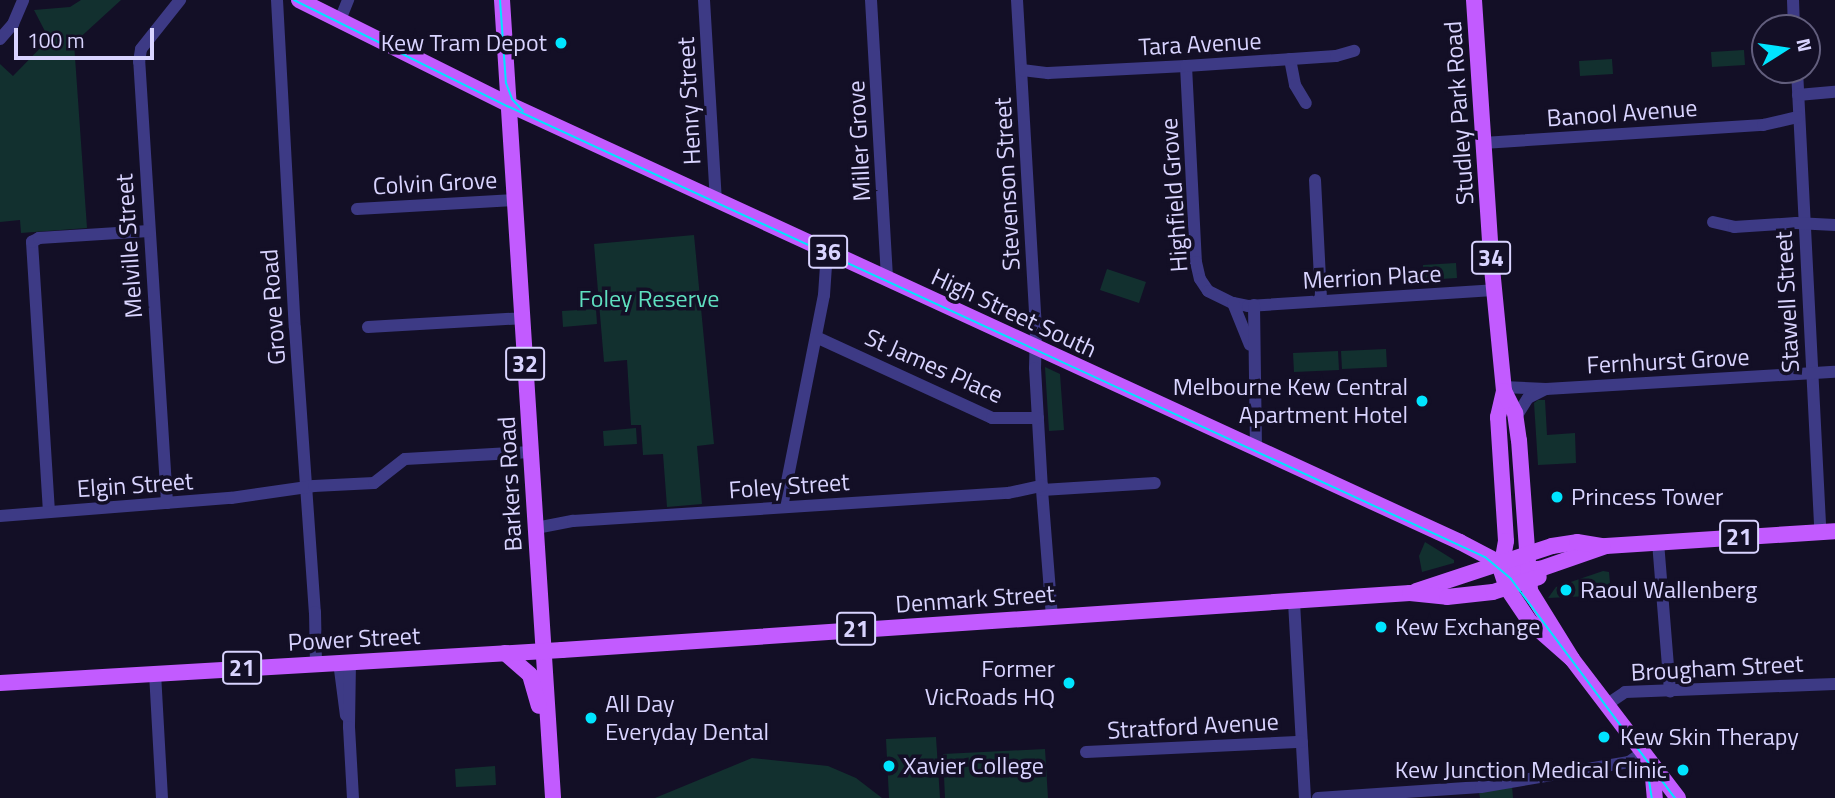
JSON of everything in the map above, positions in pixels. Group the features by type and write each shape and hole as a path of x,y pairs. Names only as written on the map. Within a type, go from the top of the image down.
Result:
{"main road":[{"name":"36","path":"299,0 508,104"},
{"name":"Barkers Road","path":"502,0 553,798"},
{"name":"Studley Park Road","path":"1474,0 1493,290 1504,389 1516,417 1526,554"},
{"name":"High Street South","path":"508,104 1035,348 1461,541 1527,576"},
{"name":"Studley Park Road","path":"1501,563 1506,541 1498,417 1504,389"},
{"path":"1524,503 1536,536 1552,546"},
{"name":"21","path":"1501,563 1552,546 1577,542 1603,546 1827,532"},
{"name":"21","path":"1507,588 1527,576 1581,563 1603,546"},
{"name":"34","path":"1526,554 1531,594 1572,659 1647,760"},
{"name":"34","path":"1501,563 1507,588 1535,627 1572,659"},
{"name":"Denmark Street","path":"1410,593 1501,563"},
{"name":"Denmark Street","path":"543,651 1410,593 1447,597 1507,588"},
{"name":"Power Street","path":"0,683 543,651"},
{"path":"505,653 530,675 549,738"},
{"path":"1647,760 1655,798"},
{"path":"1647,760 1678,798"}],"street":[{"path":"0,39 13,24 23,0"},
{"name":"Melville Street","path":"167,503 139,56 180,0"},
{"name":"Grove Road","path":"277,0 294,314 315,612 349,727 353,798"},
{"path":"340,20 348,0"},
{"name":"Henry Street","path":"704,0 716,200"},
{"name":"Miller Grove","path":"871,0 887,279"},
{"name":"Stevenson Street","path":"1017,0 1042,490 1052,617"},
{"name":"Tara Avenue","path":"1022,75 1336,57 1354,51"},
{"path":"1290,59 1295,85 1306,103"},
{"name":"Highfield Grove","path":"1186,66 1198,271 1209,291 1233,303 1254,306"},
{"name":"Stawell Street","path":"1798,84 1812,374 1827,532"},
{"path":"1798,94 1835,92"},
{"name":"Banool Avenue","path":"1483,143 1799,123"},
{"path":"1315,180 1321,300"},
{"name":"Colvin Grove","path":"357,209 515,200"},
{"path":"1713,222 1734,227 1835,225"},
{"path":"49,512 31,244 39,238 149,231"},
{"path":"786,507 782,494 789,474 833,254"},
{"name":"Merrion Place","path":"1254,306 1493,290"},
{"path":"1233,303 1253,356"},
{"path":"1254,306 1256,449"},
{"path":"368,327 523,318"},
{"name":"St James Place","path":"816,337 992,418 1038,418"},
{"name":"Fernhurst Grove","path":"1504,389 1546,389 1835,372"},
{"path":"1516,417 1528,398 1546,389"},
{"name":"Elgin Street","path":"0,516 307,492 377,483 401,461 410,458 531,452"},
{"name":"Foley Street","path":"535,524 1155,483"},
{"path":"1658,542 1670,692"},
{"path":"1294,602 1305,798"},
{"path":"155,673 162,798"},
{"name":"Brougham Street","path":"1606,705 1622,693 1835,684"},
{"name":"Stratford Avenue","path":"1086,752 1302,742"},
{"path":"1318,798 1474,788 1647,760"}],"green space":[{"path":"81,0 121,0 74,43 87,228 21,233 20,220 0,222 0,64 13,76 49,39 34,10 70,7"},
{"path":"1744,50 1745,65 1712,67 1711,52"},
{"path":"1612,59 1613,74 1580,76 1579,61"},
{"name":"Foley Reserve","path":"694,235 714,444 697,446 702,504 667,507 663,454 643,455 641,425 631,425 627,360 604,362 594,244"},
{"path":"1456,263 1457,278 1424,280 1423,265"},
{"path":"1107,269 1146,282 1139,303 1100,290"},
{"path":"596,309 597,324 563,327 562,311"},
{"path":"1386,349 1387,367 1342,369 1341,351"},
{"path":"1338,351 1339,370 1294,372 1293,353"},
{"path":"1045,367 1060,374 1064,430 1049,431"},
{"path":"1545,400 1547,435 1575,433 1576,463 1538,465 1534,403"},
{"path":"636,428 637,444 604,446 603,431"},
{"path":"1425,542 1454,560 1454,563 1422,572 1419,556"},
{"path":"1603,571 1609,572 1611,595 1548,598 1556,587"},
{"path":"936,737 940,798 889,798 886,739"},
{"path":"1045,749 1048,798 945,798 943,754"},
{"path":"752,758 828,766 856,778 882,798 655,798"},
{"path":"495,766 496,785 456,787 455,769"},
{"path":"1512,786 1513,798 1480,798 1479,792"}],"tram line":[{"path":"294,0 507,106 1485,557 1511,579 1675,798"},
{"path":"500,0 506,83 512,99 523,111"},
{"path":"1647,768 1652,798"}],"place":[{"name":"Kew Tram Depot","path":"561,43"},
{"name":"Melbourne Kew Central Apartment Hotel","path":"1422,401"},
{"name":"Princess Tower","path":"1557,497"},
{"name":"Raoul Wallenberg","path":"1566,590"},
{"name":"Kew Exchange","path":"1381,627"},
{"name":"Former VicRoads HQ","path":"1069,683"},
{"name":"All Day Everyday Dental","path":"591,718"},
{"name":"Kew Skin Therapy","path":"1604,737"},
{"name":"Xavier College","path":"889,766"},
{"name":"Kew Junction Medical Clinic","path":"1683,770"}]}
